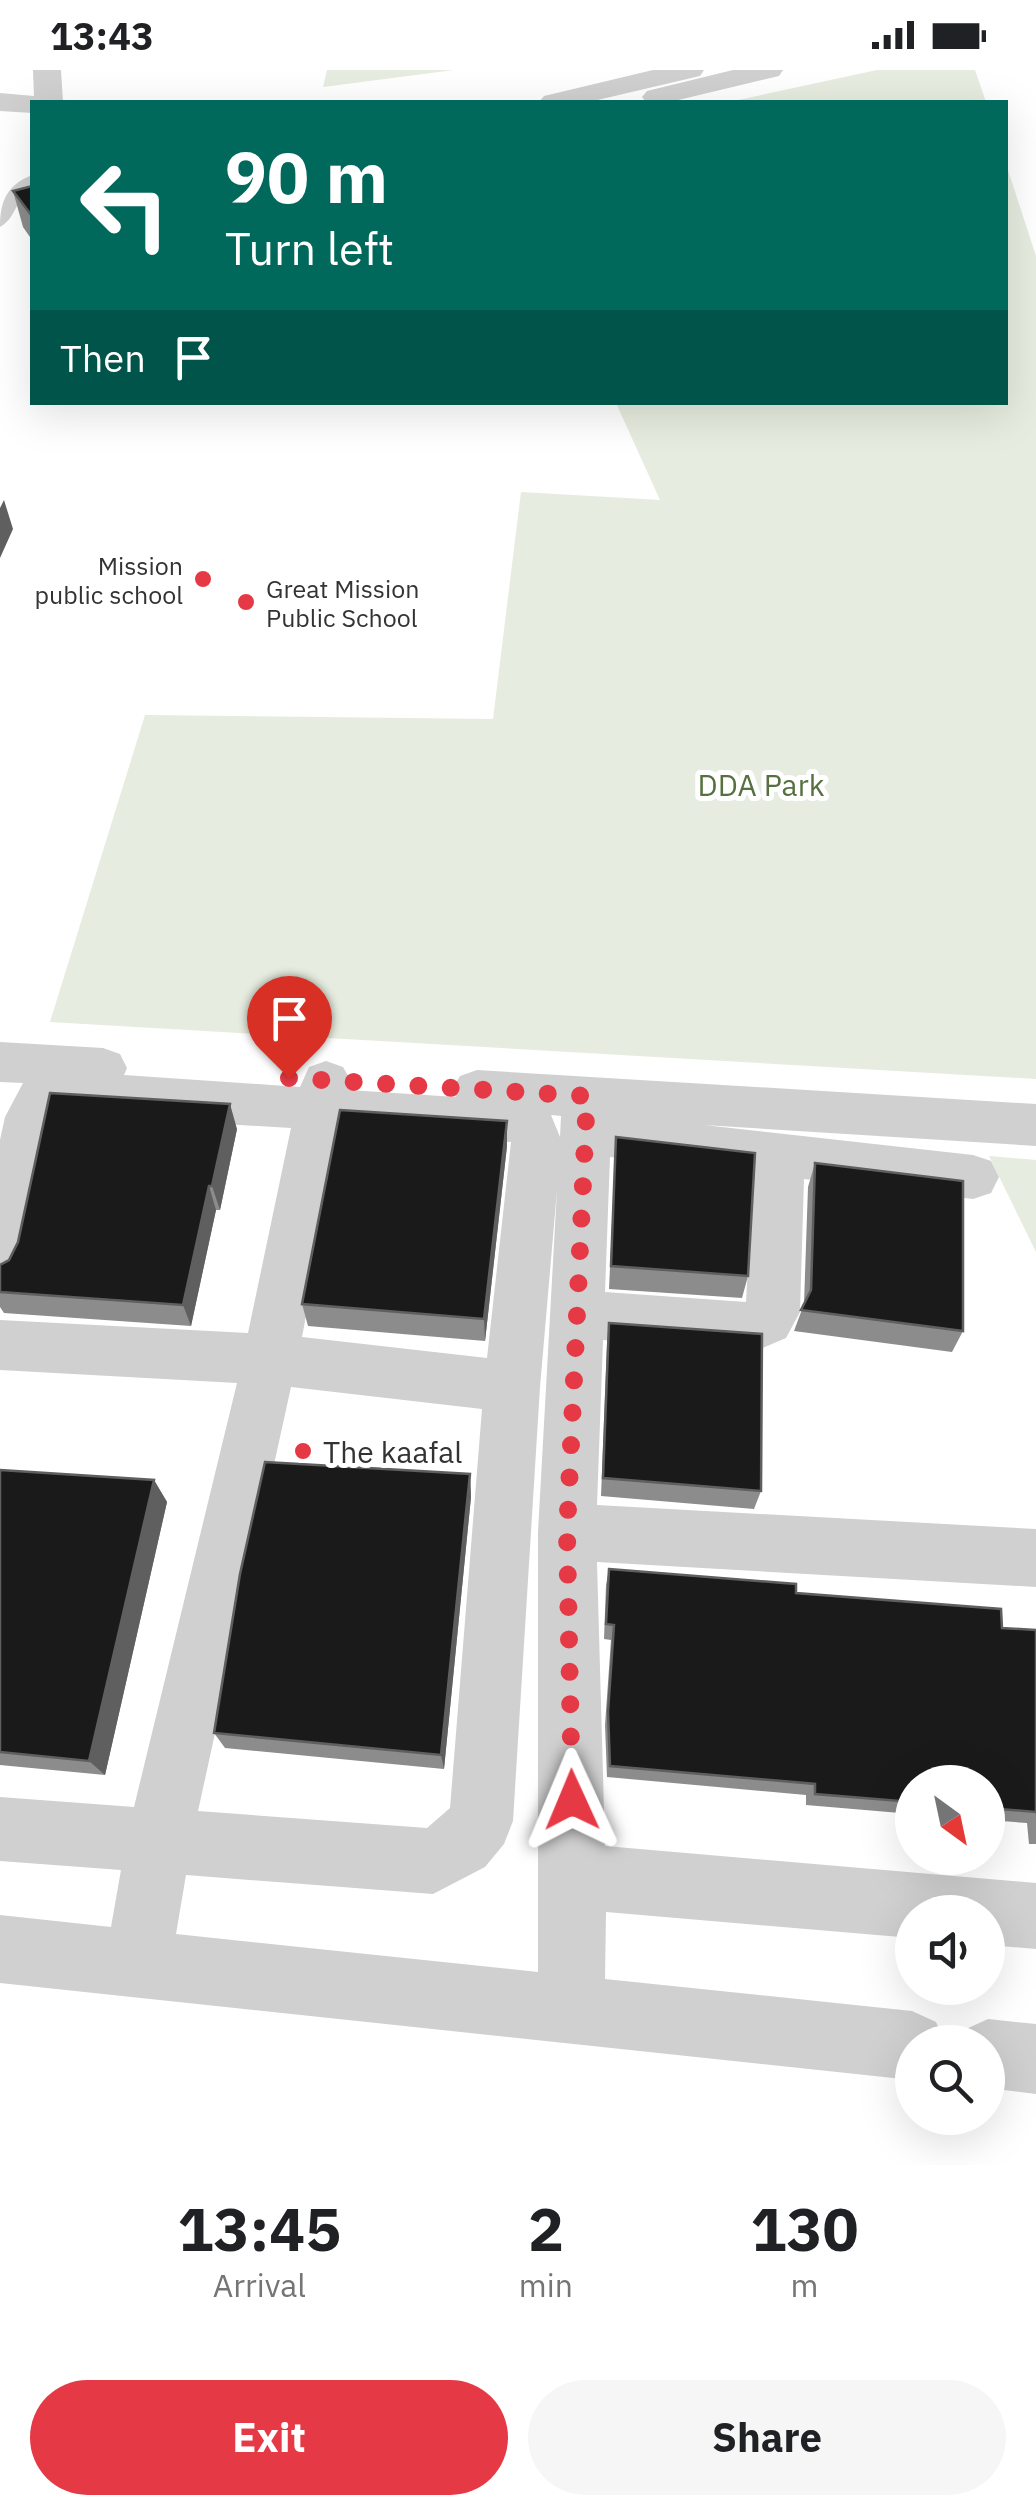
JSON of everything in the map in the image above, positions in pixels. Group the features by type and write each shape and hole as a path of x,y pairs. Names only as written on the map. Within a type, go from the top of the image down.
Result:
{"street":[{"path":"47,70 48,100"},
{"path":"562,100 690,70"},
{"path":"640,100 768,70"},
{"path":"0,102 30,104"},
{"path":"0,124 30,126"},
{"path":"0,1062 323,1096 521,1122 532,1128 536,1141 512,1387 481,1821 462,1844 433,1861 0,1829"},
{"path":"0,1264 30,1117 41,1098 64,1092 323,1096 586,1115 1036,1125"},
{"path":"138,1964 158,1839 270,1360 323,1096"},
{"path":"586,1115 779,1154 973,1177"},
{"path":"571,2009 573,1876 567,1532 586,1115"},
{"path":"577,1314 753,1327 766,1321 773,1312 779,1154"},
{"path":"0,1344 270,1360 512,1387"},
{"path":"567,1532 1036,1558"},
{"path":"573,1876 1036,1916"},
{"path":"0,1949 895,2044"},
{"path":"1005,2056 1036,2059"}],"lane":[{"path":"0,222 17,189 30,181"}],"green space":[{"path":"327,70 454,70 323,87"},
{"path":"877,70 975,70 985,100 738,100"},
{"name":"DDA Park","path":"1008,170 1036,256 1036,1079 50,1022 145,715 493,719 521,492 660,500 617,405 1008,405"},
{"path":"989,1156 1036,1160 1036,1252"}],"building":[{"path":"30,187 30,213 13,191"},
{"path":"50,1093 230,1104 183,1305 0,1292 0,1265 9,1260 18,1242"},
{"path":"340,1110 507,1121 484,1319 302,1304"},
{"path":"616,1137 755,1153 748,1276 611,1266"},
{"path":"815,1163 963,1181 963,1331 801,1310 811,1290"},
{"path":"609,1323 762,1334 761,1491 603,1478"},
{"path":"265,1462 470,1474 441,1755 214,1733 240,1574"},
{"path":"0,1470 154,1480 89,1761 0,1752"},
{"path":"609,1569 796,1584 796,1593 1001,1609 1002,1628 1036,1630 1036,1812 1005,1809 1005,1765 895,1765 895,1801 815,1794 815,1784 610,1766 608,1712 614,1625 606,1624"}],"place":[{"name":"Mission public school","path":"203,579"},
{"name":"Great Mission Public School","path":"246,602"},
{"name":"The kaafal","path":"303,1451"}],"route":[{"path":"289,1078 587,1096 567,1532 572,1800"}]}
